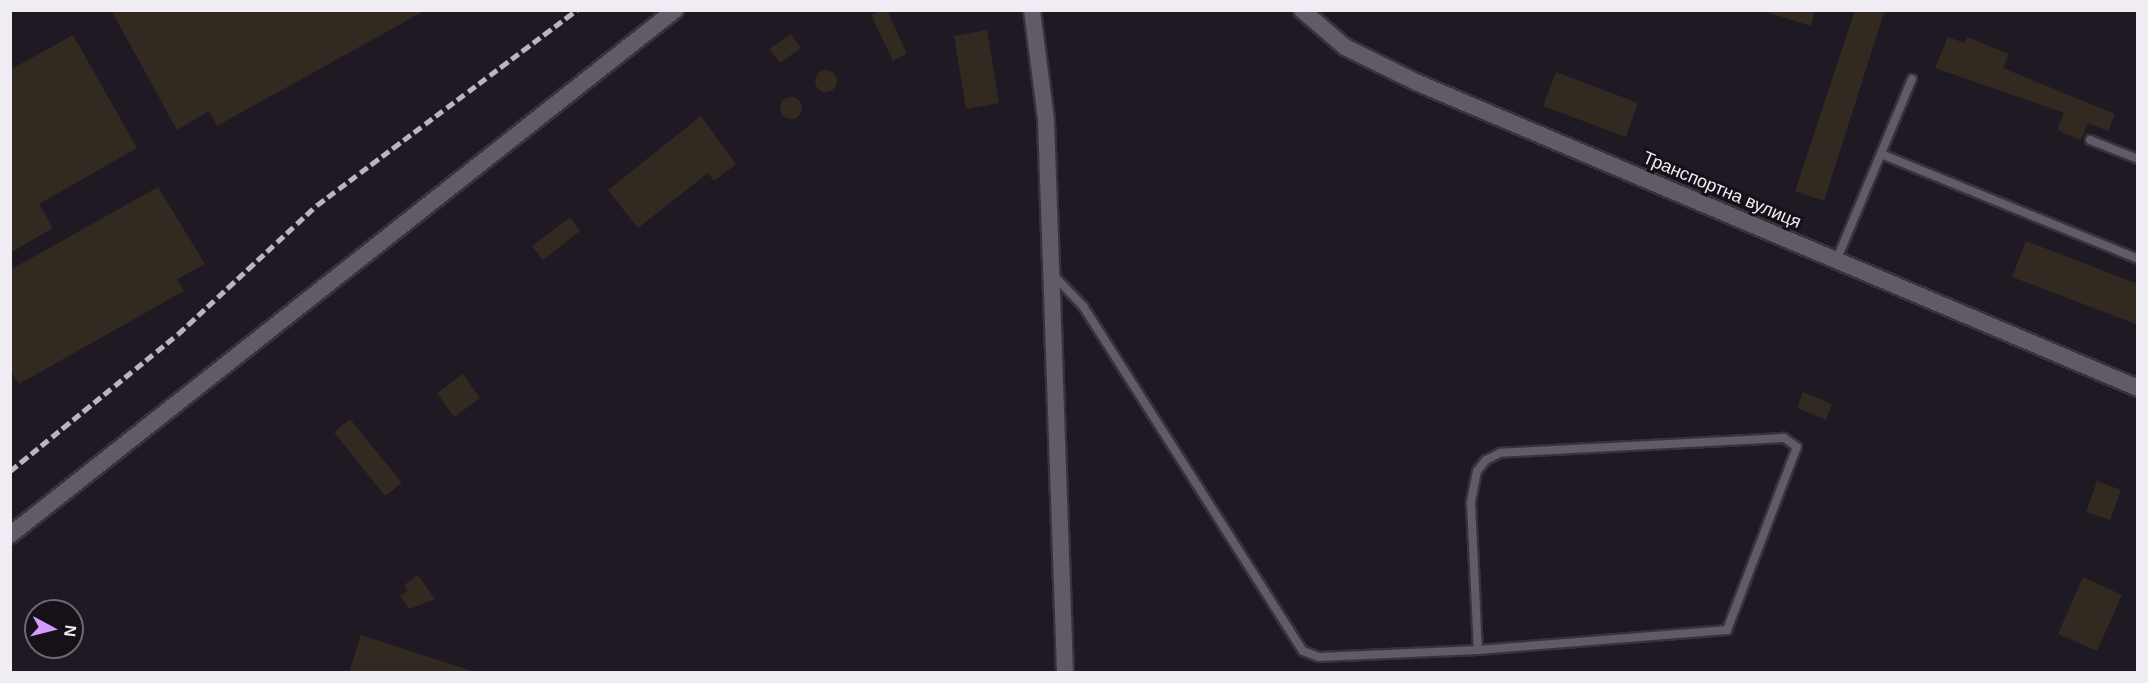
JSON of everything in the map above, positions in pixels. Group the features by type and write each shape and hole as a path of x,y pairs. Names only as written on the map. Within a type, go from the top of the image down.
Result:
{"street":[{"path":"10,535 675,10"},
{"path":"1032,10 1046,120 1054,276 1065,672"},
{"name":"Транспортна вулиця","path":"1302,10 1378,65 2138,388"}],"lane":[{"path":"1838,259 1912,79"},
{"path":"2090,140 2138,159"},
{"path":"1881,154 2138,259"},
{"path":"1054,276 1083,306 1303,651 1339,658 1478,650 1727,630 1797,447 1784,438 1500,453 1486,460 1477,471 1471,503 1478,650"}],"building":[{"path":"111,10 426,10 217,126 209,111 177,130"},
{"path":"887,10 907,54 893,61 871,15"},
{"path":"1759,10 1815,10 1811,26"},
{"path":"1855,10 1885,10 1824,201 1795,191"},
{"path":"987,30 999,103 966,109 954,36"},
{"path":"791,34 801,48 780,63 769,49"},
{"path":"73,35 137,148 39,204 53,228 10,253 10,70"},
{"path":"1948,37 1965,43 1967,37 2009,54 2003,68 2115,114 2108,131 2088,123 2081,140 2057,130 2064,113 1935,68"},
{"path":"826,70 834,73 837,81 834,89 826,92 818,89 815,81 818,73"},
{"path":"1556,72 1638,103 1626,137 1543,106"},
{"path":"791,97 799,100 802,108 799,116 791,119 783,116 780,108 783,100"},
{"path":"701,116 736,164 714,181 708,173 638,228 608,190"},
{"path":"158,187 205,264 177,279 184,291 19,384 10,370 10,270"},
{"path":"570,217 580,231 543,260 532,246"},
{"path":"2026,241 2138,284 2138,325 2012,277"},
{"path":"463,374 480,398 454,417 437,393"},
{"path":"1803,392 1832,404 1826,420 1797,408"},
{"path":"350,419 402,483 385,496 334,432"},
{"path":"2097,481 2121,490 2110,520 2086,512"},
{"path":"418,575 435,599 409,609 400,596 408,590 404,585"},
{"path":"2083,577 2122,595 2097,651 2058,634"},
{"path":"361,635 475,672 349,672"}],"railway":[{"path":"10,471 178,334 317,205 577,10"}]}
